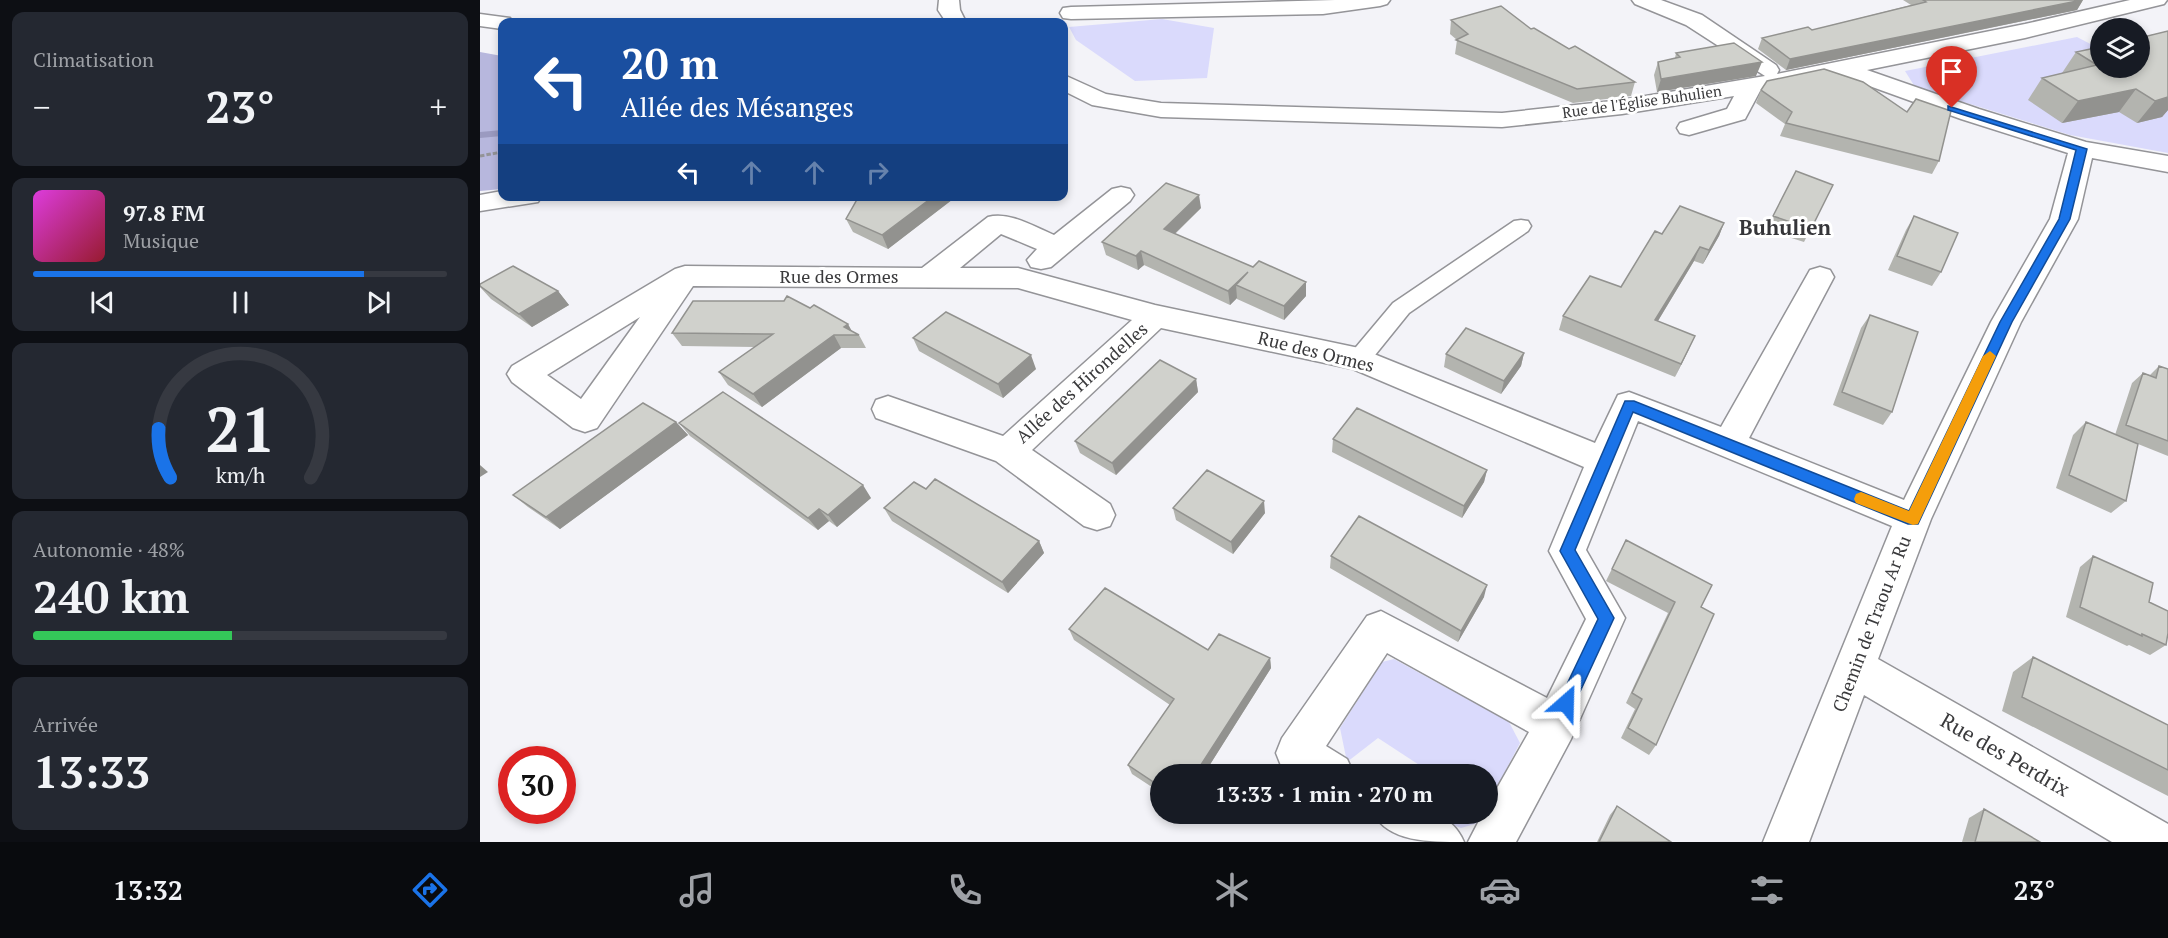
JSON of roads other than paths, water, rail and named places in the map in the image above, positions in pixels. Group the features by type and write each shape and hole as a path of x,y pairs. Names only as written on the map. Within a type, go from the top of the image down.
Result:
{"main road":[{"path":"949,0 949,10 954,18"},
{"path":"1071,13 1323,8 1380,0"},
{"path":"1642,0 1694,20 1715,32 1780,80"},
{"name":"Rue de l'Église Buhulien","path":"1068,109 1119,105 1233,114 1502,120 1622,108 1841,69 2157,0"},
{"path":"480,20 498,22"},
{"path":"1841,69 1970,114 2082,149 2168,164"},
{"name":"Rue de l'Église Buhulien","path":"1068,84 1083,93 1119,105"},
{"path":"1689,128 1736,114 1751,86"},
{"name":"Chemin de Traou Ar Ru","path":"1786,842 1913,519 2006,322 2064,219 2082,149"},
{"path":"1018,278 1121,195"},
{"path":"480,203 498,200"},
{"path":"927,278 998,223 1057,246"},
{"path":"685,276 585,419 523,374 543,362 685,276"},
{"name":"Rue des Ormes","path":"685,276 1018,278 1155,316 1359,359 1604,460"},
{"path":"1728,445 1820,277"},
{"name":"Allée des Hirondelles","path":"1008,451 1155,316"},
{"path":"1491,842 1556,725 1606,618 1567,551 1629,404 1913,519"},
{"name":"Allée des Hirondelles","path":"888,409 1008,451 1097,515"},
{"path":"1315,764 1297,753 1381,629 1556,725"},
{"name":"Rue des Perdrix","path":"1855,668 2155,842"},
{"path":"1412,824 1441,842"}],"street":[{"path":"1359,359 1401,308 1521,226"}],"waterway":[{"path":"480,135 498,133"}],"district":[{"name":"Buhulien","path":"1785,228"}]}
